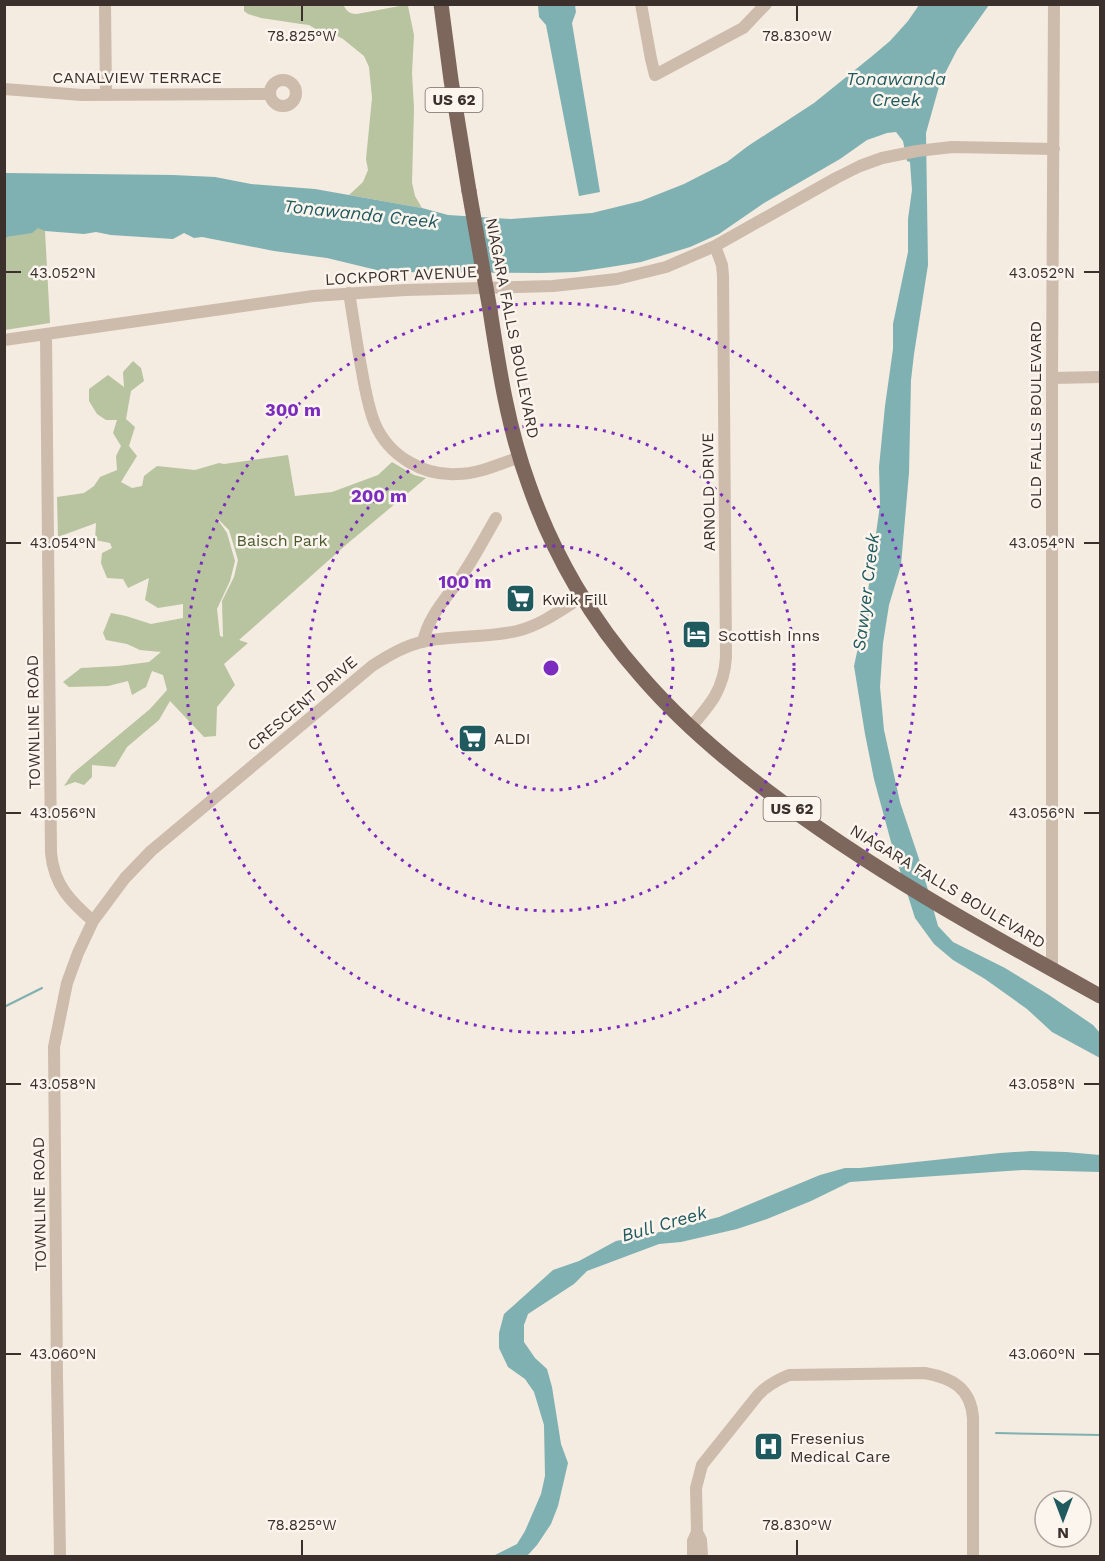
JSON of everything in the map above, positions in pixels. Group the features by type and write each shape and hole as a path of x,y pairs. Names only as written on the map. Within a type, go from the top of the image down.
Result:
{"main road":[{"name":"NIAGARA FALLS BOULEVARD","path":"441,4 451,80 506,407 529,486 560,556 582,597 637,672 690,728 786,806 858,856 938,905 1101,996"}],"street":[{"path":"105,4 106,95"},
{"path":"641,4 655,75 743,28 766,4"},
{"name":"OLD FALLS BOULEVARD","path":"1052,969 1054,4"},
{"name":"CANALVIEW TERRACE","path":"4,89 50,94 269,94"},
{"name":"LOCKPORT AVENUE","path":"4,340 284,300 349,293 542,287 598,282 634,275 679,262 715,246 871,161 901,153 952,147 1054,149"},
{"name":"ARNOLD DRIVE","path":"690,728 720,688 726,657 723,276 722,265 715,246"},
{"path":"349,293 369,406 379,432 398,454 422,469 449,474 472,472 520,457"},
{"name":"TOWNLINE ROAD","path":"46,334 51,853 55,873 63,891 93,921 67,982 54,1047 60,1557"},
{"path":"1052,378 1101,377"},
{"path":"423,642 427,625 434,612 462,576 496,518"},
{"name":"CRESCENT DRIVE","path":"93,921 131,871 151,851 372,666 397,651 423,642 516,631 538,624 582,597"},
{"path":"702,1557 701,1540 697,1532 696,1488 702,1465 758,1395 772,1383 789,1375 925,1372 941,1376 956,1384 967,1394 972,1404 974,1418 973,1557"},
{"path":"693,1557 693,1540 697,1532"}],"green space":[{"path":"244,4 343,4 348,12 357,14 408,6 414,35 412,183 415,196 422,208 349,195 363,182 368,170 366,159 372,98 369,67 364,56 330,32 319,31 309,25 248,14 244,11"},
{"path":"38,227 45,231 50,323 5,330 5,241 7,237 28,233"},
{"name":"Baisch Park","path":"133,361 141,368 144,381 131,391 126,419 135,427 129,446 137,456 121,482 132,488 142,486 144,476 157,466 195,470 219,463 288,455 295,496 332,492 378,475 392,462 414,475 426,478 347,544 239,640 248,643 224,664 235,685 217,707 216,736 204,737 170,701 159,720 127,747 115,767 92,765 92,777 84,785 75,782 64,786 72,774 150,709 167,690 163,675 152,671 146,687 132,695 128,681 108,686 69,687 63,682 81,668 149,662 161,652 140,650 127,644 106,640 103,633 111,613 151,624 183,618 183,604 158,608 145,600 149,578 128,588 123,579 107,578 101,563 102,553 112,548 110,543 95,540 96,523 58,537 57,497 84,493 94,486 100,477 117,470 116,456 121,446 113,433 117,420 106,420 97,414 89,401 89,389 108,375 124,387 123,372","holes":["216,517 229,530 238,560 234,577 222,601 223,637 220,636 217,609 230,581 235,561 227,533"]}],"water":[{"path":"538,5 575,5 576,12 572,23 600,192 579,196 546,25 539,17"},
{"name":"Tonawanda Creek","path":"919,5 989,5 957,50 940,83 926,133 928,265 911,380 909,473 901,565 889,605 883,643 880,687 884,730 900,802 938,926 953,942 1005,968 1093,1025 1100,1033 1100,1058 1052,1032 1027,1009 985,979 953,960 934,944 915,918 874,779 854,666 864,620 880,505 879,467 893,349 893,324 908,252 908,219 912,190 910,162 907,161 903,141 896,132 867,140 840,159 764,203 719,234 690,247 641,262 576,272 385,272 327,258 274,251 202,237 194,238 184,233 173,239 96,232 84,234 45,231 38,228 32,233 7,237 5,241 5,173 215,177 251,184 315,189 422,208 448,215 511,219 592,213 641,201 684,184 727,162 814,103 890,41"},
{"path":"1031,1151 1100,1155 1100,1172 1023,1170 850,1182 767,1219 737,1229 681,1242 659,1244 587,1271 574,1284 528,1314 524,1325 524,1342 535,1358 547,1369 561,1444 568,1463 558,1506 551,1524 537,1545 527,1556 493,1556 517,1544 541,1494 545,1476 544,1425 534,1392 525,1379 508,1367 499,1348 499,1333 504,1314 553,1270 579,1261 616,1241 719,1217 820,1175 845,1168"}],"waterway":[{"path":"4,1007 42,988"},
{"path":"996,1433 1100,1435"}],"place":[{"name":"Kwik Fill","path":"521,599"},
{"name":"Scottish Inns","path":"697,635"},
{"name":"ALDI","path":"473,738"},
{"name":"Fresenius Medical Care","path":"769,1447"}],"water label":[{"name":"Sawyer Creek","path":"866,592"},
{"name":"Bull Creek","path":"664,1224"}]}
